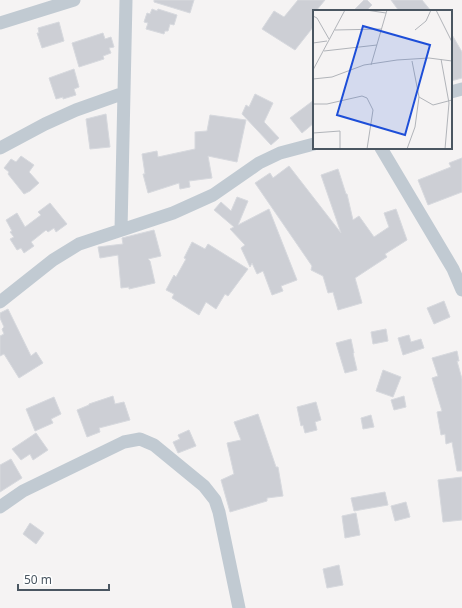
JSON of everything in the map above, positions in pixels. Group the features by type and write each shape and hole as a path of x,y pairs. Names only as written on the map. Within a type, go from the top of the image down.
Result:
{"street":[{"path":"0,23 74,0"},
{"path":"121,230 126,0"},
{"path":"452,92 462,89"},
{"path":"0,148 45,124 76,110 124,93"},
{"path":"0,302 53,260 79,244 173,213 213,195 259,163 280,153 313,144"},
{"path":"382,149 453,269 462,290"},
{"path":"0,507 23,492 124,442 140,439 154,445 204,486 215,500 219,512 239,608"}],"building":[{"path":"154,0 194,0 190,13 154,2"},
{"path":"298,0 325,0 317,10 313,10 313,27 295,50 262,29 274,11 284,17"},
{"path":"364,0 367,0 372,5 367,10 354,10"},
{"path":"391,0 422,0 430,10 398,10"},
{"path":"152,9 157,11 158,9 177,15 174,25 170,24 168,31 165,31 164,34 146,29 148,23 144,22 147,13 150,14"},
{"path":"59,22 64,41 42,48 37,33 39,33 38,28"},
{"path":"103,33 105,39 111,37 114,47 109,48 111,53 103,56 104,59 79,67 72,43"},
{"path":"452,35 462,52 462,78 452,81"},
{"path":"74,69 79,87 74,89 76,95 63,99 63,97 56,99 49,78"},
{"path":"255,94 273,103 264,122 279,138 271,145 242,114 246,105 249,107"},
{"path":"313,101 313,124 302,133 290,118"},
{"path":"106,114 110,147 90,149 86,119"},
{"path":"210,115 246,120 237,162 208,156 212,178 189,181 190,187 180,189 179,183 148,193 143,174 145,174 142,154 157,151 158,157 195,149 195,132 207,131"},
{"path":"21,156 34,165 29,172 39,183 24,194 8,174 9,172 4,168 11,159 16,162"},
{"path":"462,158 462,192 428,205 418,180 451,167 449,163"},
{"path":"289,166 341,233 321,175 338,169 347,194 353,220 359,216 374,237 389,227 384,213 396,209 407,240 385,254 387,257 355,278 362,303 338,310 333,292 328,293 323,276 311,270 312,266 255,183 270,173 273,178"},
{"path":"237,197 248,201 238,225 269,209 297,280 281,286 283,291 272,295 263,271 257,274 252,263 250,267 241,248 245,245 230,229 234,227 214,210 221,202 231,211"},
{"path":"50,203 67,224 56,232 54,228 48,232 46,230 31,242 34,246 24,253 21,248 17,250 10,239 14,237 10,232 12,231 6,220 17,213 25,227 41,215 38,212"},
{"path":"154,230 161,256 148,259 150,261 155,283 129,289 129,287 121,288 118,255 100,258 98,247 123,244 122,238"},
{"path":"192,242 205,249 208,244 248,269 228,296 225,294 216,309 206,302 199,315 172,298 174,294 166,290 174,275 176,277 186,259 184,258"},
{"path":"444,301 450,317 434,324 427,308"},
{"path":"8,309 31,356 36,352 43,363 19,378 4,354 0,356 0,336 4,334 2,329 4,327 0,318 0,313"},
{"path":"386,329 388,341 373,344 371,332"},
{"path":"409,335 411,342 421,339 424,348 403,355 398,338"},
{"path":"351,339 357,370 345,373 336,343"},
{"path":"457,351 459,361 457,361 462,379 462,471 457,471 452,442 446,444 445,434 441,435 437,412 442,411 432,378 438,376 432,358"},
{"path":"383,370 401,377 393,397 376,391"},
{"path":"113,396 115,404 124,402 130,420 99,428 100,432 87,437 77,410 89,404"},
{"path":"404,396 406,407 394,410 391,400"},
{"path":"54,397 61,414 51,419 53,423 35,431 26,409"},
{"path":"316,402 321,420 315,422 317,430 305,433 303,425 301,426 297,407"},
{"path":"258,414 276,467 278,467 283,496 267,498 267,501 230,512 221,480 234,474 227,443 241,440 234,422"},
{"path":"371,415 374,427 363,429 361,418"},
{"path":"189,430 196,446 178,453 173,442 180,439 178,435"},
{"path":"36,433 48,450 33,460 30,454 21,460 12,449"},
{"path":"11,459 22,478 0,492 0,465"},
{"path":"462,477 462,520 443,522 438,480"},
{"path":"385,492 388,505 354,511 351,498"},
{"path":"406,502 410,517 395,521 391,506"},
{"path":"356,513 360,535 345,538 342,516"},
{"path":"30,523 44,533 36,544 23,534"},
{"path":"339,565 343,585 327,588 323,569"}]}
